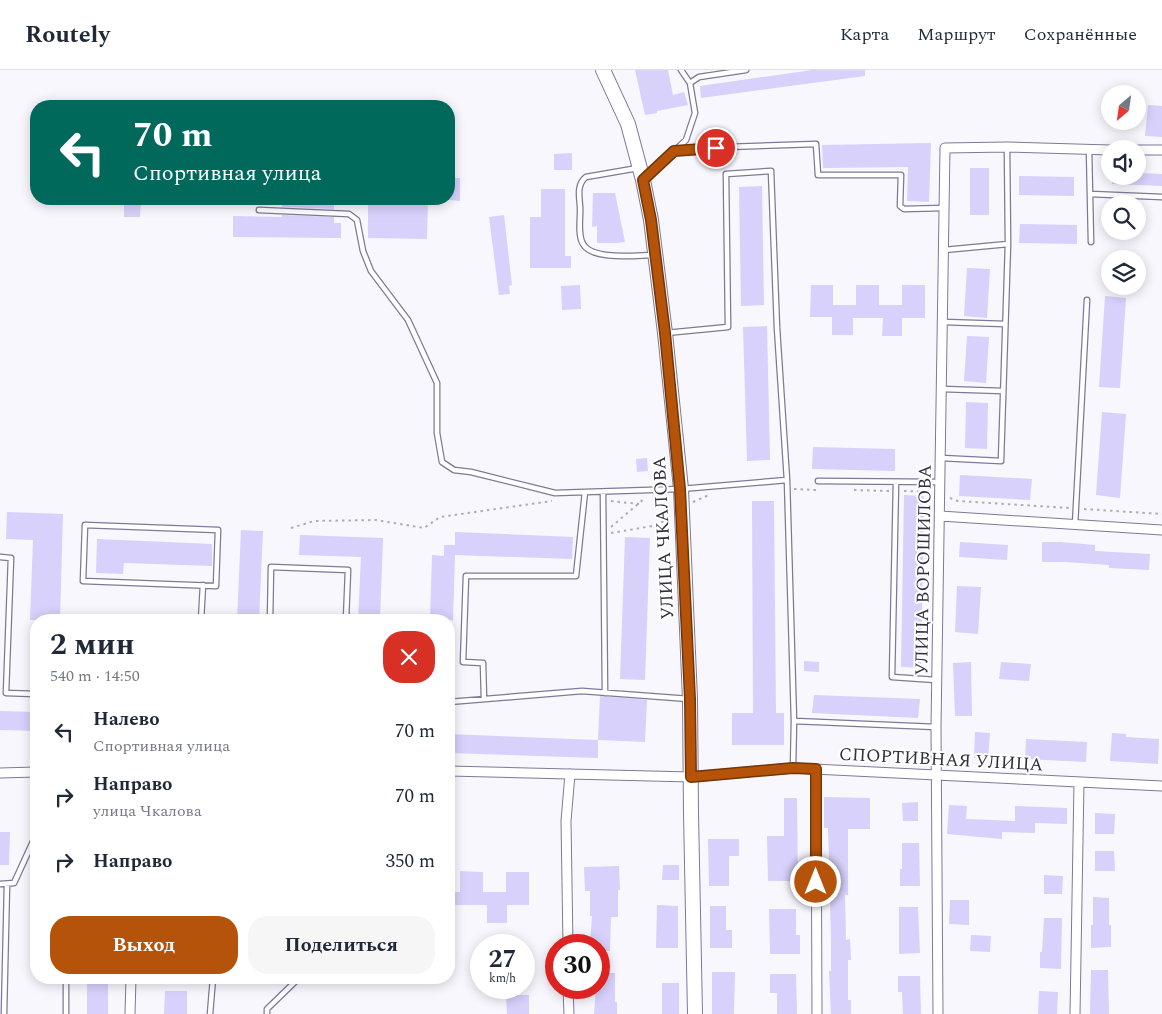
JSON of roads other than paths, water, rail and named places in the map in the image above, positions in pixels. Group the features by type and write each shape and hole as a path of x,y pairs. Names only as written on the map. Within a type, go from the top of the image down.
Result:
{"street":[{"name":"УЛИЦА ЧКАЛОВА","path":"603,70 628,124 642,174 651,220 665,333 680,489 690,699 695,1014"},
{"name":"УЛИЦА ВОРОШИЛОВА","path":"938,1014 936,727 945,148 1007,147"},
{"path":"1007,147 1101,150"},
{"path":"1146,150 1162,150"},
{"path":"940,516 1162,530"},
{"name":"СПОРТИВНАЯ УЛИЦА","path":"455,771 691,777 793,768 1162,786"},
{"path":"816,769 817,1014"},
{"path":"0,773 30,772"},
{"path":"568,934 566,821 570,774"},
{"path":"1075,1014 1079,782"},
{"path":"130,1014 131,984"},
{"path":"568,999 569,1014"}],"lane":[{"path":"655,255 601,255 592,252 584,245 581,237 579,193 582,180 586,178 642,174 686,140 695,113 690,83 681,70"},
{"path":"690,83 699,77 746,70"},
{"path":"674,151 697,148 816,144 818,176 901,175 900,206 904,209 944,208"},
{"path":"941,458 1001,461 1008,244 1007,147"},
{"path":"1089,149 1091,242"},
{"path":"665,333 728,327 726,174 771,171 777,328 787,480 794,722 793,768"},
{"path":"1090,194 1162,197"},
{"path":"258,210 349,214 357,220 363,251 370,272 408,320 437,383 437,433 442,462 454,470 472,472 555,493 680,489 787,480"},
{"path":"944,250 1008,244"},
{"path":"1075,525 1087,300"},
{"path":"943,322 1005,324"},
{"path":"942,389 1003,391"},
{"path":"818,481 941,482"},
{"path":"896,482 892,677 938,680"},
{"path":"484,699 483,662 463,662 466,576 576,576 585,492"},
{"path":"603,492 605,693"},
{"path":"85,525 218,530 216,586 202,585 83,581 85,525"},
{"path":"0,557 11,558 6,693"},
{"path":"270,614 271,567 348,570 346,614"},
{"path":"201,614 202,585"},
{"path":"455,701 582,691 690,699"},
{"path":"0,693 30,694"},
{"path":"794,722 936,727"},
{"path":"0,884 14,883 30,847"},
{"path":"4,1014 7,884"},
{"path":"66,984 66,1014"},
{"path":"210,1014 212,984"},
{"path":"267,1014 267,1009 293,984"}]}
